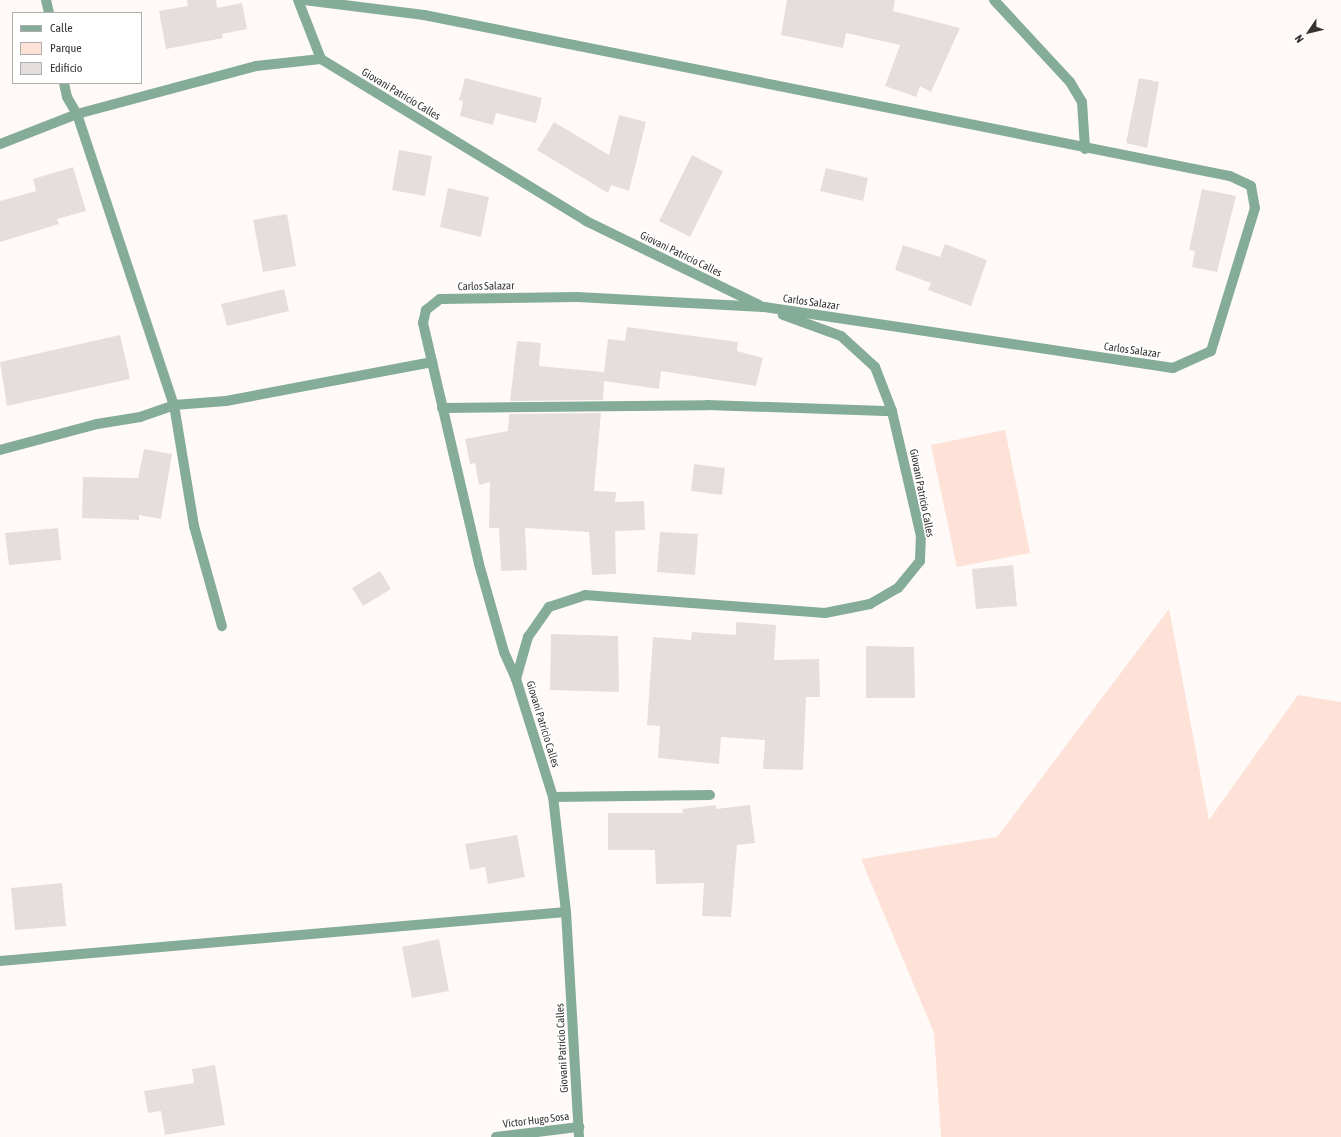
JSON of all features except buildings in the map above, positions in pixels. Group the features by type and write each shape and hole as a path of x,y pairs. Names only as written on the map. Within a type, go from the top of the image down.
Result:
{"street":[{"path":"46,0 49,12"},
{"path":"0,144 77,114 256,66 321,59 298,0"},
{"path":"304,0 424,15 1085,149 1082,102 1070,82 994,0"},
{"name":"Giovani Patricio Calles","path":"321,59 586,221 763,307 841,336 875,367 892,411 921,536 920,561 898,588 870,604 825,613 585,595 549,607 528,636 516,679 553,797 566,912 579,1132"},
{"path":"64,84 67,97 77,114 174,405 194,526 222,626"},
{"name":"Carlos Salazar","path":"432,362 423,323 426,310 440,299 577,297 763,307 1173,368 1193,362 1211,351 1255,208 1251,186 1230,176 1085,149"},
{"path":"0,450 97,424 140,417 174,405 226,401 432,362 479,564 504,652 516,679"},
{"path":"442,408 707,405 892,411"},
{"path":"553,797 710,795"},
{"path":"0,961 566,912"},
{"name":"Victor Hugo Sosa","path":"496,1137 579,1132"}],"green space":[{"path":"1005,430 1030,553 957,567 931,445"},
{"path":"1169,609 1209,820 1298,695 1341,702 1341,1137 941,1137 934,1033 861,859 997,837"}]}
